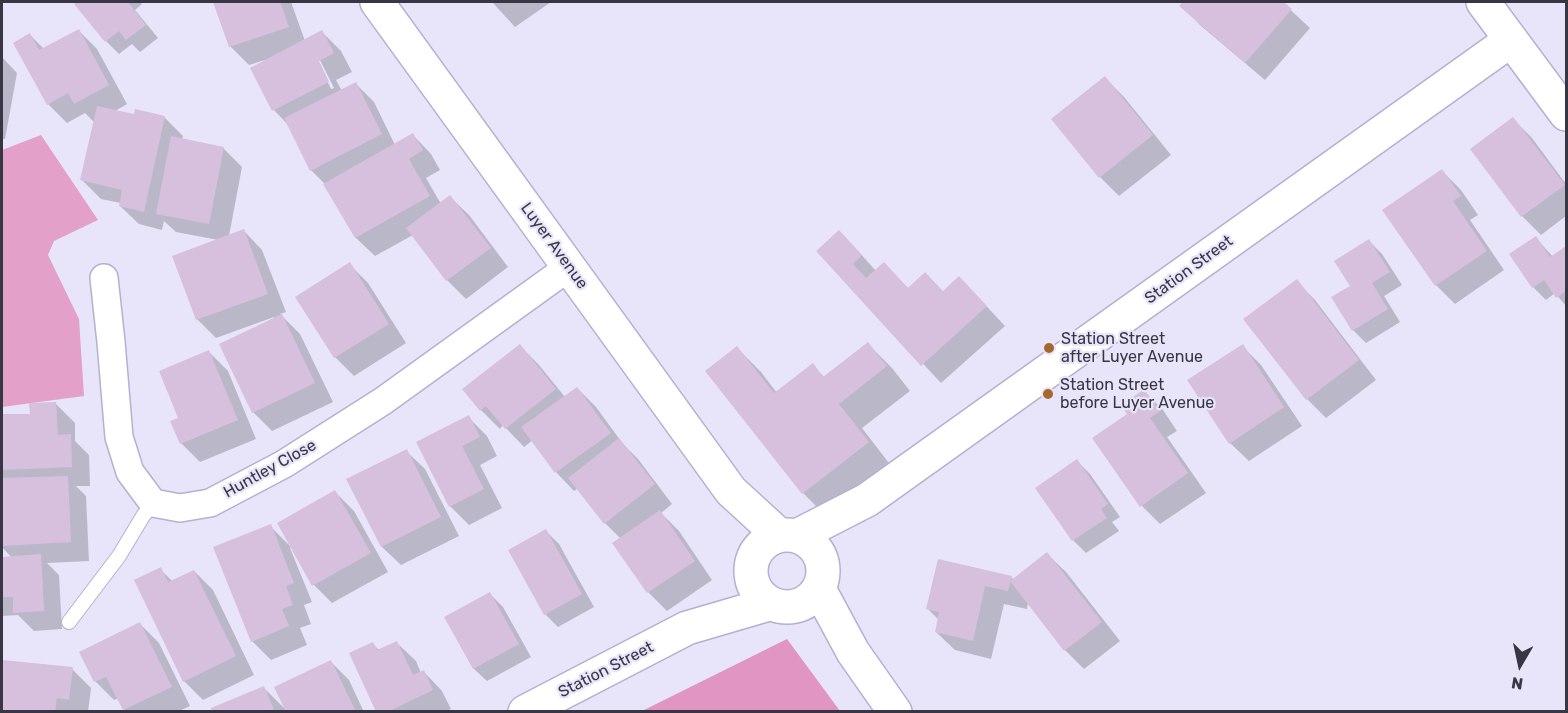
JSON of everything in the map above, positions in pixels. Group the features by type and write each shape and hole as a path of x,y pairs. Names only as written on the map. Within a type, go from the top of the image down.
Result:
{"street":[{"name":"Luyer Avenue","path":"377,2 731,491 770,550"},
{"path":"1483,2 1566,114"},
{"name":"Station Street","path":"687,628 770,550 867,500 1511,40"},
{"name":"Huntley Close","path":"153,503 180,508 210,503 284,464 383,401 569,267"},
{"path":"104,278 119,437 130,472 153,503"},
{"name":"Station Street","path":"821,576 867,500"},
{"path":"853,652 780,606 759,596 753,586 770,550 813,546 821,576 853,652 895,711"},
{"path":"780,606 808,602 821,576"},
{"name":"Station Street","path":"525,711 687,628 780,606"}],"lane":[{"path":"69,622 118,556 153,503"}],"shaded area":[{"path":"41,135 98,220 54,241 48,255 79,319 84,396 2,407 2,150"},
{"path":"787,639 840,711 642,711"}],"building":[{"path":"76,2 128,2 146,25 126,40 119,31 105,42 74,4"},
{"path":"213,2 280,2 289,27 229,47"},
{"path":"1183,2 1284,2 1292,9 1245,63 1179,6"},
{"path":"79,29 109,85 74,104 68,93 47,105 13,43 30,33 39,50"},
{"path":"322,30 334,53 319,61 329,82 272,111 250,68"},
{"path":"1105,76 1153,135 1099,178 1051,119"},
{"path":"356,82 382,134 310,171 284,118"},
{"path":"97,106 134,114 135,109 165,116 144,212 119,206 122,190 80,180"},
{"path":"1513,117 1565,185 1521,217 1470,149"},
{"path":"413,133 423,150 409,159 430,196 355,238 323,184"},
{"path":"171,136 224,147 209,224 156,214"},
{"path":"1442,169 1461,196 1453,201 1487,251 1435,286 1382,210"},
{"path":"450,195 491,248 446,281 406,228"},
{"path":"244,229 268,294 196,320 172,256"},
{"path":"839,230 862,255 853,264 866,278 884,262 908,288 925,272 943,291 959,276 987,306 921,366 816,251"},
{"path":"1536,236 1550,257 1566,246 1566,291 1556,298 1544,280 1532,288 1509,254"},
{"path":"1369,239 1390,272 1372,283 1388,309 1352,331 1331,297 1350,286 1334,261"},
{"path":"350,262 389,324 334,358 295,297"},
{"path":"1297,279 1359,360 1306,400 1243,319"},
{"path":"282,314 315,383 252,413 219,344"},
{"path":"868,342 887,366 839,404 869,442 802,494 705,371 737,346 774,393 813,363 823,377"},
{"path":"520,344 556,389 505,429 486,406 480,411 462,389"},
{"path":"1243,344 1284,407 1229,444 1187,380"},
{"path":"209,350 238,420 180,444 170,421 178,418 159,371"},
{"path":"577,387 611,433 555,473 521,427"},
{"path":"1144,389 1160,411 1150,418 1188,473 1140,507 1092,438 1127,414 1121,406"},
{"path":"56,402 58,435 71,434 72,467 2,470 2,414 30,414 29,403"},
{"path":"469,415 480,437 462,446 484,489 449,507 416,442"},
{"path":"619,438 655,484 604,524 568,478"},
{"path":"407,449 441,517 381,547 346,479"},
{"path":"1077,459 1108,504 1101,509 1107,518 1072,541 1035,488"},
{"path":"68,476 71,542 2,546 2,478"},
{"path":"335,490 371,553 312,586 277,523"},
{"path":"660,510 695,561 647,593 612,543"},
{"path":"271,524 294,583 286,586 293,605 282,609 289,626 251,642 213,547"},
{"path":"546,529 582,594 544,615 508,550"},
{"path":"1047,552 1102,622 1064,651 1010,581"},
{"path":"41,554 44,611 13,613 13,597 2,597 2,557"},
{"path":"938,559 1012,576 1008,591 985,586 973,641 935,632 939,612 926,609"},
{"path":"161,567 168,582 194,570 236,656 183,682 134,580"},
{"path":"490,592 519,644 473,669 444,617"},
{"path":"140,622 172,687 123,710 106,677 94,682 79,652"},
{"path":"397,641 413,675 424,670 433,690 387,712 376,712 349,653 373,642 377,650"},
{"path":"2,660 73,667 69,700 57,698 55,712 2,712"},
{"path":"331,660 356,712 286,712 274,687"},
{"path":"264,686 275,712 212,712 211,708"}],"place":[{"name":"Station Street after Luyer Avenue","path":"1049,348"},
{"name":"Station Street before Luyer Avenue","path":"1048,394"}]}
